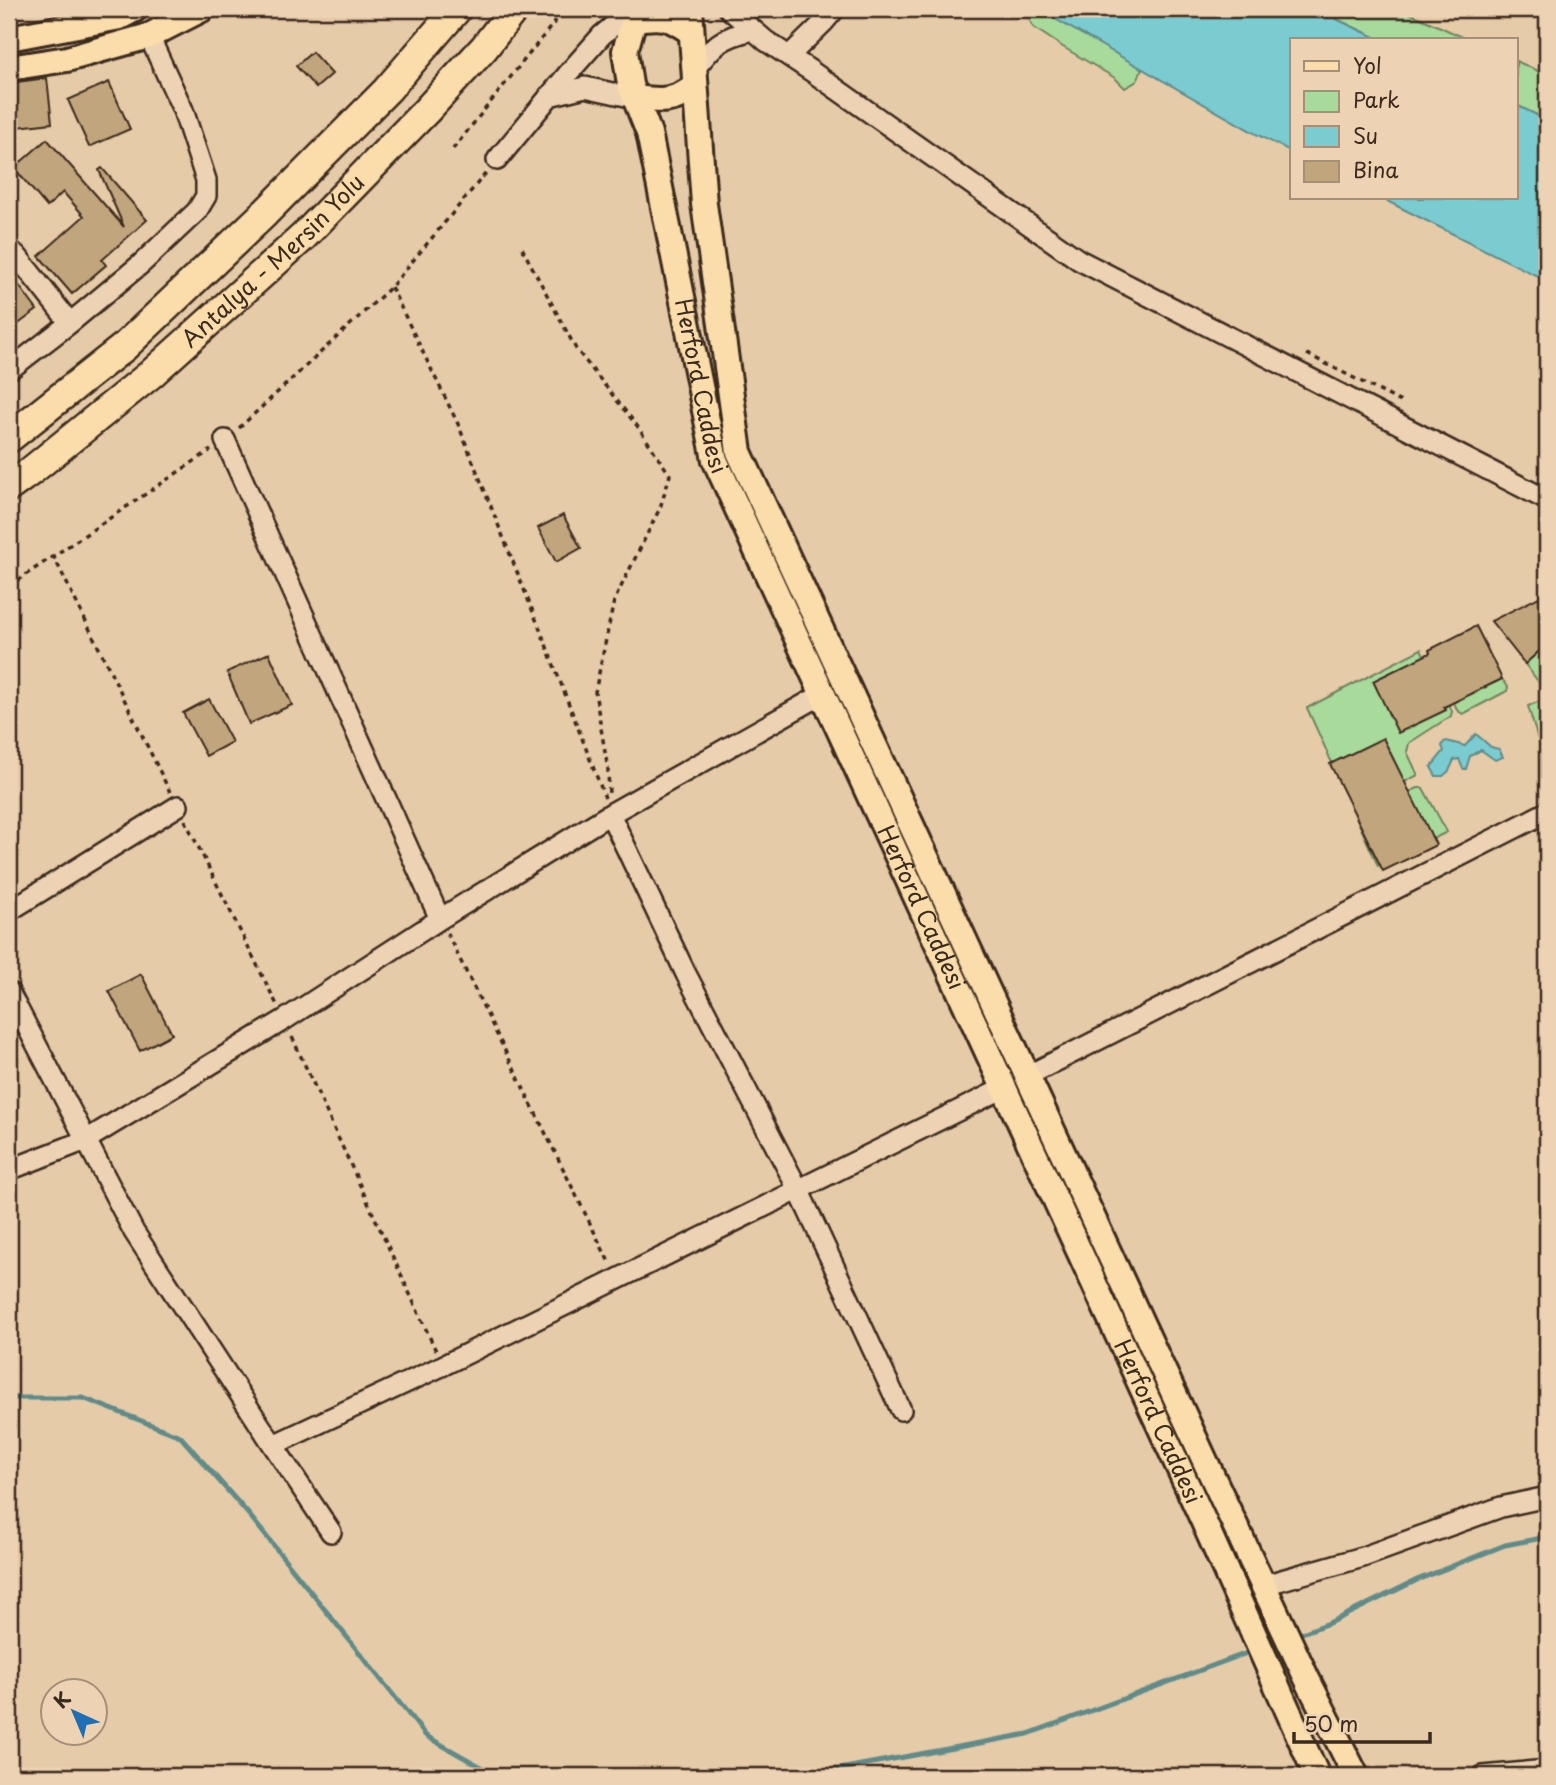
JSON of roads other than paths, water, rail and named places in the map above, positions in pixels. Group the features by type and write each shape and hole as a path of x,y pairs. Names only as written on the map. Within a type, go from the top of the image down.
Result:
{"highway":[{"name":"Antalya - Mersin Yolu","path":"9,438 124,347 265,213 387,90 457,9"},
{"name":"Antalya - Mersin Yolu","path":"9,487 151,374 303,237 426,111 484,48 514,9"}],"main road":[{"path":"9,68 67,59 149,36 202,9"},
{"path":"9,38 127,12"},
{"path":"635,14 691,21"},
{"name":"Herford Caddesi","path":"635,14 625,51 630,85 649,133 715,460 1317,1776"},
{"name":"Herford Caddesi","path":"691,21 704,204 739,452 1308,1681 1356,1776"},
{"path":"635,98 671,100 687,93 695,78"}],"street":[{"path":"729,9 766,40 1079,260 1547,499"},
{"path":"789,56 835,9"},
{"path":"497,160 602,35 635,14"},
{"path":"695,78 709,50 739,33 753,30"},
{"path":"9,370 141,264 197,211 206,196 206,180 183,110 149,36"},
{"path":"549,96 585,87 635,98"},
{"path":"9,249 70,323"},
{"path":"225,440 440,919"},
{"path":"9,1170 86,1140 284,1020 610,814 822,694"},
{"path":"9,911 178,806"},
{"path":"1027,1076 1547,812"},
{"path":"610,814 686,974 798,1189 901,1410"},
{"path":"9,992 134,1231 331,1532"},
{"path":"273,1445 442,1366 1004,1087"},
{"path":"1265,1588 1363,1557 1501,1507 1547,1497"},
{"path":"1483,1776 1547,1770"}],"water":[{"path":"1038,9 1315,9 1377,38 1290,38 1290,151"},
{"path":"1518,106 1547,120 1547,281 1385,200 1518,200"},
{"path":"1476,734 1491,747 1499,749 1503,757 1495,760 1481,750 1470,756 1466,769 1463,769 1459,759 1454,760 1449,771 1443,776 1436,776 1431,767 1444,751 1444,742 1465,746"}],"waterway":[{"path":"9,1398 83,1398 180,1436 250,1516 426,1736 497,1776"},
{"path":"1294,1636 1329,1623 1417,1580 1505,1545 1547,1537"},
{"path":"728,1776 834,1770 1028,1734 1255,1650"}]}
